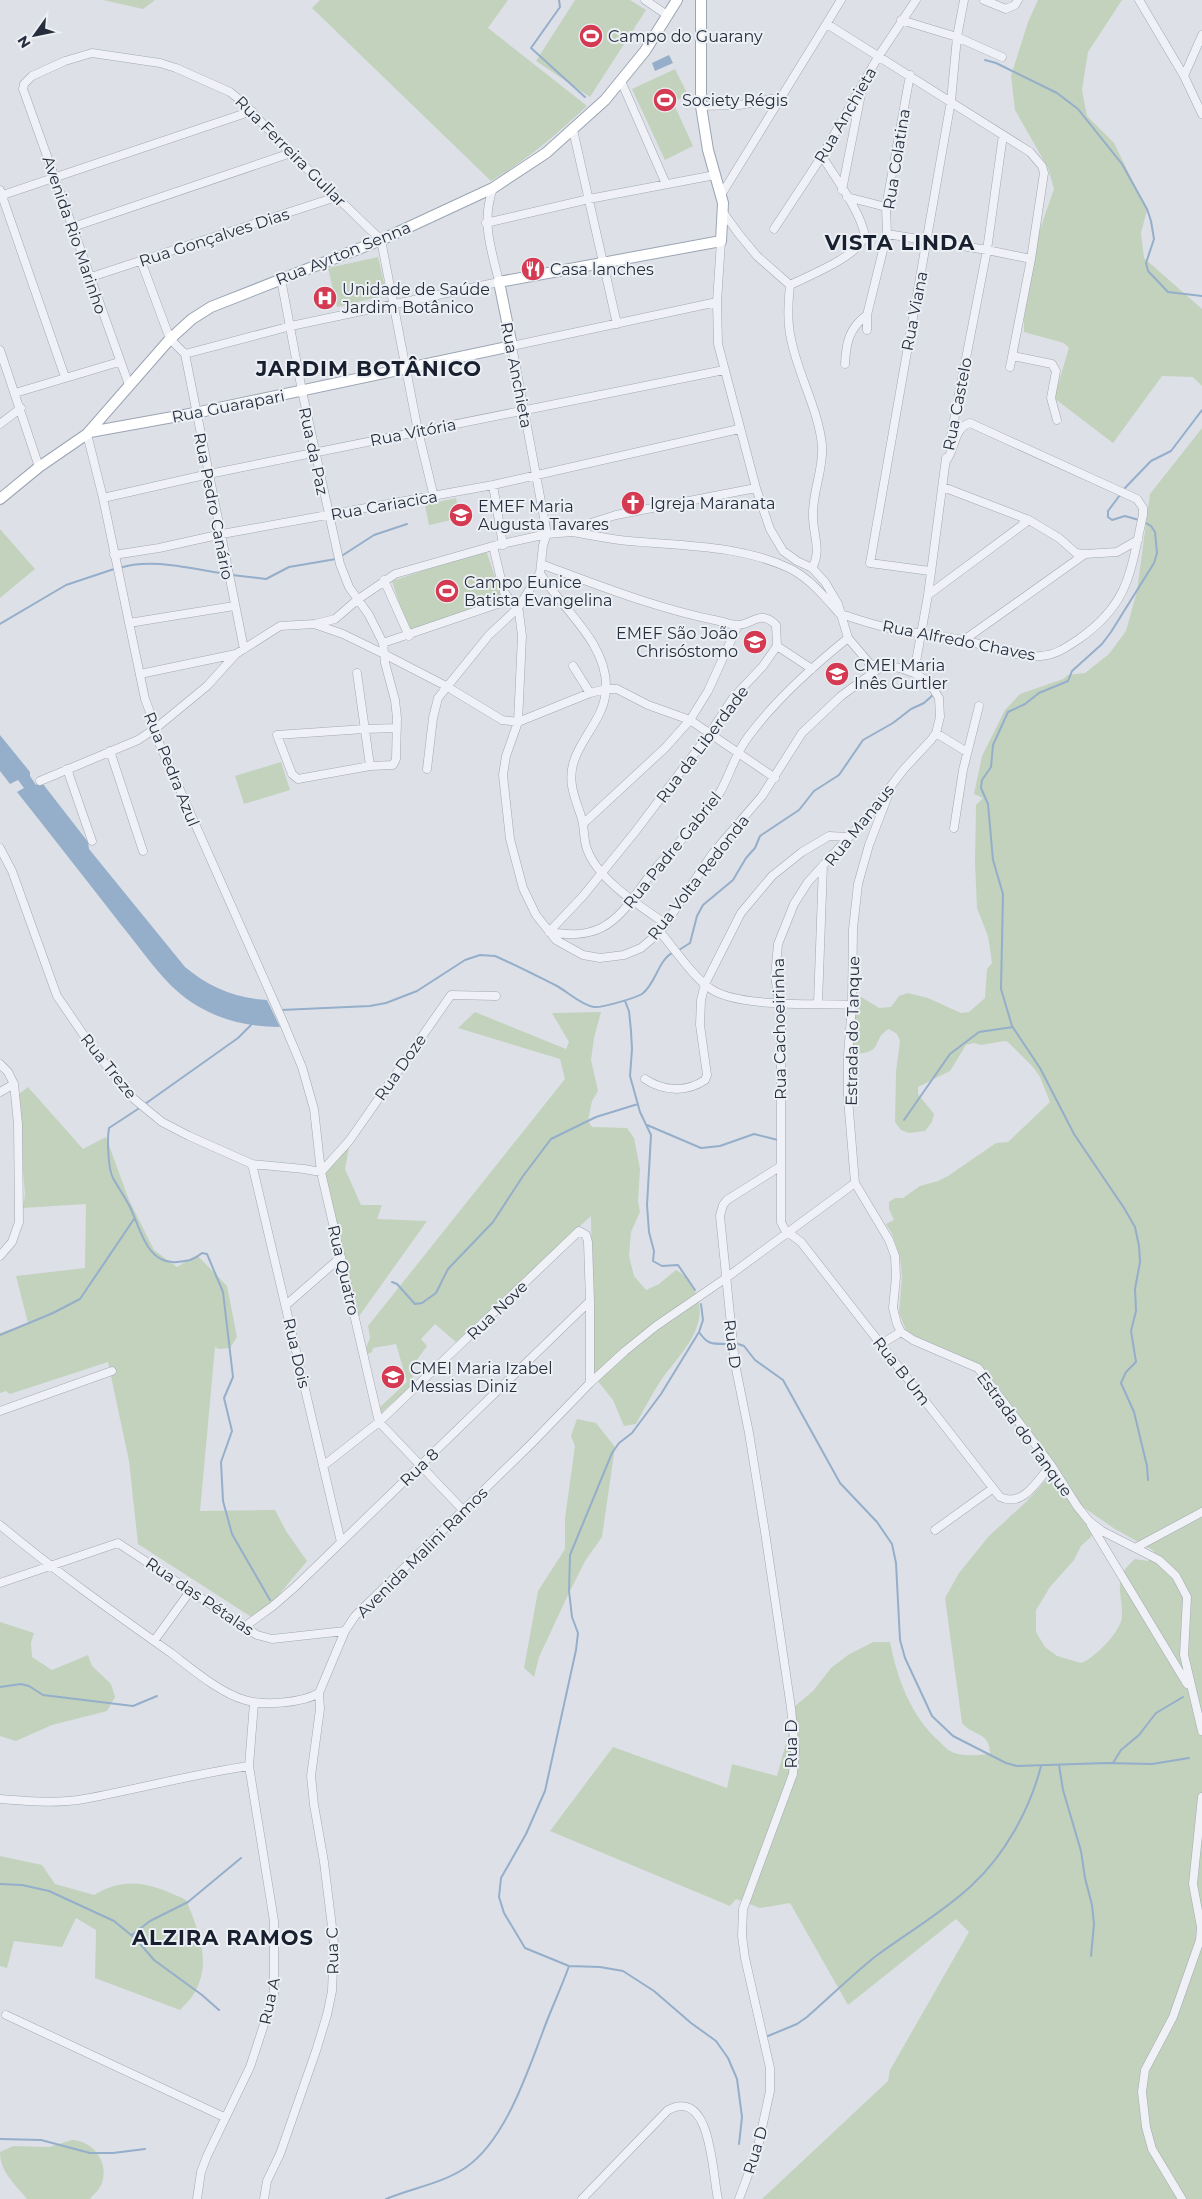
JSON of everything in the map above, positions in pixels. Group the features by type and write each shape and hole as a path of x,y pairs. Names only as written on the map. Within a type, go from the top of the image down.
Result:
{"main road":[{"name":"Rua Ayrton Senna","path":"0,499 39,467 89,433 170,339 192,319 211,306 380,240 494,188 546,153 605,100 645,50 677,0"},
{"path":"499,282 721,242 723,212 721,195 708,150 701,106 701,0"},
{"name":"Rua Anchieta","path":"499,282 512,346"},
{"name":"Rua Guarapari","path":"89,433 302,391 406,367 512,346"}],"street":[{"path":"645,0 667,15"},
{"path":"721,195 841,0"},
{"name":"Rua Anchieta","path":"774,229 822,156 878,57 916,0"},
{"name":"Rua Viana","path":"930,570 870,563 896,406 951,101 957,37 964,0"},
{"path":"984,0 1006,9 1015,5 1018,0"},
{"path":"1139,0 1184,76 1202,114"},
{"path":"901,20 957,37 1002,57"},
{"path":"827,24 1030,152 1042,166 1044,173 1031,259 1010,366"},
{"path":"1184,76 1202,35"},
{"name":"Rua Ferreira Gullar","path":"24,84 32,76 74,57 101,53 168,65 230,92 252,111 291,153 380,240"},
{"name":"Rua Colatina","path":"867,330 867,315 887,234 886,207 910,75"},
{"path":"621,81 666,184"},
{"name":"Avenida Rio Marinho","path":"24,84 25,94 129,385"},
{"path":"845,193 862,87"},
{"path":"701,106 739,105 772,99"},
{"path":"66,377 1,194 252,111"},
{"path":"573,130 617,324"},
{"name":"Rua Castelo","path":"914,673 928,595 946,460 987,250 1003,135"},
{"path":"73,228 291,153"},
{"path":"822,156 845,193 886,207"},
{"path":"486,223 588,199 715,175"},
{"name":"Rua Anchieta","path":"494,188 489,200 486,223 499,282"},
{"name":"Rua Colatina","path":"790,285 832,264 862,242 865,236 863,229 845,193"},
{"name":"Rua Gonçalves Dias","path":"91,277 336,196"},
{"path":"723,212 757,256 790,285 789,323 791,339 819,427 822,446 821,469 813,516 817,547 816,560 812,568"},
{"path":"887,234 1031,259"},
{"path":"380,240 418,431 434,497"},
{"path":"721,242 716,335 756,488 770,529 779,546 789,557 812,568 825,582 833,594 848,638 870,664 881,667 891,666 914,673 928,682 938,698 940,717 936,734 967,752"},
{"path":"141,261 170,339 185,354 291,326 499,282"},
{"name":"Rua da Paz","path":"281,279 302,391 340,564 349,587 369,615 383,643 395,700 397,728 396,759 393,765 370,766"},
{"path":"512,346 717,302"},
{"path":"845,364 848,337 852,328 867,315"},
{"name":"Rua Anchieta","path":"512,346 547,534"},
{"path":"0,352 39,467"},
{"name":"Rua Pedro Canário","path":"185,354 195,413 222,534 234,606 244,649"},
{"path":"1013,356 1052,364 1055,367 1056,371 1051,398 1057,420"},
{"path":"15,393 120,362"},
{"name":"Rua Vitória","path":"103,498 315,452 724,370"},
{"path":"0,424 20,408"},
{"name":"Rua Alfredo Chaves","path":"840,614 900,630 964,640 1029,656 1054,654 1065,648 1091,630 1120,598 1127,582 1143,515 1143,508 1137,499 970,423 962,426 958,432 951,453 946,460"},
{"name":"Rua Cariacica","path":"114,555 434,497 536,476 740,429"},
{"name":"Rua Pedra Azul","path":"89,433 145,700 156,728 156,736 275,1003"},
{"path":"493,485 503,545"},
{"path":"942,487 1029,520 1059,538 1072,551 1085,554 1117,552 1138,540"},
{"path":"572,532 591,523 616,515 756,488"},
{"path":"928,595 1029,520"},
{"path":"40,781 138,740 156,728 207,686 236,654 280,626 316,624 335,618 384,580 395,574 493,546 547,534 572,532 602,538 681,545 735,552 769,561 792,570 803,577 840,614"},
{"path":"427,769 435,703 446,686 489,635 518,608 540,568 543,545 547,534"},
{"path":"493,546 504,592 508,600 518,608"},
{"path":"964,640 1085,554"},
{"path":"540,568 664,609 738,625 755,618 770,620 778,630 777,646 812,669"},
{"path":"540,568 594,646 601,662 606,689 601,710 577,752 571,773 572,786 584,823 587,849 603,872 632,899 666,924"},
{"path":"384,580 409,636"},
{"path":"383,643 409,636 508,600"},
{"path":"129,623 234,606"},
{"name":"Rua Volta Redonda","path":"518,608 522,636 518,722 506,756 503,775 510,839 528,901 541,923 556,940 575,952 600,958 613,958 634,952 660,932 713,853 753,808 775,778 802,733 841,696 881,667"},
{"path":"316,624 325,626 384,654 446,686 496,718 518,722 590,693 606,689 617,689 648,705 690,720 775,778"},
{"path":"584,823 665,748 690,720 708,692 738,625"},
{"name":"Rua Padre Gabriel","path":"549,932 574,935 594,931 620,915 652,873 717,797 730,774 738,752 766,715 812,669 848,638"},
{"name":"Rua da Liberdade","path":"549,932 603,872 710,733 733,698 763,666 777,646"},
{"path":"140,674 236,654"},
{"path":"573,666 590,693"},
{"path":"357,674 364,729 370,766 301,780 294,777 276,735 364,729 397,728"},
{"path":"954,828 967,752 979,706"},
{"name":"Rua Manaus","path":"818,1003 823,865 868,816 936,734"},
{"path":"110,751 143,851"},
{"path":"67,769 92,841"},
{"name":"Estrada do Tanque","path":"893,784 869,845 858,884 853,929 848,1099 855,1183 888,1240 895,1256 896,1277 893,1308 897,1324 901,1332 913,1340 978,1368 1051,1465 1088,1521 1137,1547 1168,1567 1185,1589 1188,1603 1184,1655 1202,1731"},
{"path":"645,1079 656,1086 666,1089 683,1088 705,1080 707,1075 700,1026 701,1000 705,984 741,913 772,876 796,856 822,839 835,835 848,837"},
{"name":"Rua Treze","path":"0,848 12,871 57,996 94,1050 134,1099 162,1122 252,1164 321,1172"},
{"name":"Rua Cachoeirinha","path":"788,1233 781,1222 780,1004 775,976 778,944 799,894 823,865"},
{"path":"660,932 705,984 724,995 780,1004 818,1003 852,1005"},
{"name":"Rua Doze","path":"321,1172 349,1141 451,995 496,996"},
{"name":"Rua Quatro","path":"275,1003 302,1067 314,1109 321,1172 379,1422 463,1510"},
{"path":"0,1064 8,1072 14,1084 18,1124 19,1222 12,1242 0,1256"},
{"path":"0,1092 14,1084"},
{"name":"Rua Dois","path":"252,1164 341,1542"},
{"path":"726,1278 720,1216 723,1204 782,1166"},
{"name":"Avenida Malini Ramos","path":"319,1693 345,1631 365,1606 531,1444 590,1383 656,1326 726,1278 855,1183"},
{"name":"Rua Nove","path":"324,1466 379,1422 578,1231 586,1235 588,1242 590,1301"},
{"name":"Rua B Um","path":"788,1233 801,1242 992,1489 1006,1500 1019,1499 1051,1465"},
{"path":"286,1305 341,1258"},
{"name":"Rua D","path":"726,1278 735,1364 749,1433 765,1532 791,1708 795,1750 792,1774 743,1909 742,1936 745,1958 756,2015 770,2068 770,2091 757,2151 739,2199"},
{"path":"590,1301 590,1383"},
{"name":"Rua 8","path":"244,1627 273,1606 341,1542 590,1301"},
{"path":"881,1344 901,1332"},
{"path":"0,1411 112,1371"},
{"path":"936,1530 992,1489"},
{"path":"1137,1547 1202,1512"},
{"path":"1088,1521 1191,1690"},
{"path":"0,1526 49,1566 230,1694 254,1702 296,1701 319,1693"},
{"name":"Rua das Pétalas","path":"49,1566 118,1543 257,1635 272,1639 345,1631"},
{"path":"0,1583 49,1566"},
{"path":"154,1642 191,1590"},
{"name":"Rua C","path":"264,2199 267,2182 280,2154 316,2051 332,1991 334,1942 311,1776 320,1709 319,1693"},
{"name":"Rua A","path":"197,2199 201,2172 224,2118 250,2067 264,2026 274,1987 274,1921 249,1766 254,1702"},
{"path":"0,1800 54,1802 83,1799 214,1771 249,1766"},
{"path":"1182,2199 1152,2149 1142,2106 1142,2092 1146,2070 1173,2016 1200,1940 1201,1928 1193,1884 1202,1797"},
{"path":"6,2015 224,2118"},
{"path":"582,2199 668,2110 680,2106 692,2108 702,2120 709,2143 718,2199"}],"green space":[{"path":"103,0 155,0 143,9"},
{"path":"320,0 508,0 488,28 587,106 541,146 491,181 312,8"},
{"name":"Campo do Guarany","path":"575,0 630,0 646,10 590,97 536,61"},
{"path":"1038,0 1122,0 1088,52 1082,90 1087,116 1114,143 1147,210 1141,233 1144,258 1202,309 1202,386 1193,377 1162,376 1113,443 1054,398 1069,348 1064,343 1024,332 1024,318 1039,232 1054,189 1048,168 1015,110 1011,76 1028,22"},
{"path":"675,69 688,95 673,102 693,146 665,160 632,89"},
{"path":"378,257 387,295 337,307 328,268"},
{"path":"1202,428 1202,2199 762,2199 888,2081 890,2070 969,1932 956,1919 848,2005 790,1903 760,1908 736,1899 730,1906 550,1831 613,1747 727,1788 732,1764 777,1776 791,1725 789,1711 813,1691 831,1668 848,1655 873,1642 890,1642 901,1683 913,1709 930,1732 948,1750 961,1755 990,1754 985,1738 962,1723 945,1598 959,1573 989,1536 1027,1501 1055,1470 988,1373 972,1361 925,1342 906,1330 899,1313 902,1277 900,1257 892,1234 886,1224 894,1220 889,1209 889,1202 895,1198 903,1198 920,1186 948,1176 996,1143 1008,1142 1050,1102 1040,1077 1033,1067 1008,1042 981,1045 974,1043 966,1045 950,1071 918,1087 918,1094 934,1114 932,1122 925,1131 909,1133 901,1130 895,1122 896,1072 900,1041 897,1034 889,1029 880,1037 874,1049 869,1052 850,1054 858,995 879,1008 891,1007 899,996 908,993 928,998 961,1013 969,1012 985,998 987,969 992,963 988,936 977,908 975,863 976,805 983,798 974,794 982,756 1005,710 1020,694 1063,679 1068,675 1085,673 1109,654 1126,631 1137,591 1150,494","holes":["1083,1507 1115,1529 1154,1551 1148,1561 1135,1559 1123,1572 1120,1585 1121,1621 1107,1643 1093,1656 1081,1663 1057,1656 1045,1647 1036,1632 1036,1610 1050,1587 1074,1560 1081,1546 1091,1537 1093,1529 1084,1522 1077,1510"]},
{"path":"456,498 460,518 429,525 425,505"},
{"path":"0,529 35,569 0,598"},
{"name":"Campo Eunice Batista Evangelina","path":"486,550 503,601 409,634 392,581"},
{"path":"281,762 290,790 244,804 235,776"},
{"path":"475,1012 566,1049 569,1042 552,1013 601,1012 594,1038 591,1060 598,1091 592,1101 588,1121 592,1127 627,1128 634,1138 640,1169 638,1201 640,1212 631,1232 629,1256 634,1276 646,1290 659,1284 676,1270 684,1275 691,1284 700,1308 699,1320 690,1341 661,1380 636,1424 624,1426 613,1400 593,1375 591,1216 456,1342 435,1324 421,1339 427,1346 411,1368 414,1383 381,1413 380,1407 407,1382 396,1344 373,1348 372,1352 368,1354 366,1348 370,1338 368,1326 565,1079 560,1059 458,1028"},
{"path":"28,1087 83,1149 106,1137 129,1200 154,1250 177,1267 197,1255 227,1286 237,1337 230,1348 219,1349 215,1347 200,1511 275,1510 286,1531 307,1561 267,1609 253,1618 138,1544 129,1461 108,1362 10,1394 6,1391 0,1393 0,1333 28,1323 16,1276 85,1268 86,1204 23,1208 25,1194 17,1101 19,1094"},
{"path":"350,1142 345,1169 361,1205 382,1205 377,1219 427,1221 357,1319 325,1174"},
{"path":"577,1419 596,1423 615,1447 602,1537 585,1561 568,1595 539,1657 534,1677 524,1668 538,1591 565,1549 565,1518 575,1446 571,1436"},
{"path":"0,1622 34,1633 31,1643 32,1657 52,1670 88,1655 92,1666 111,1684 115,1697 107,1711 52,1725 16,1741 0,1736"},
{"path":"0,1856 42,1865 55,1884 94,1895 118,1885 140,1884 151,1886 186,1900 199,1934 203,1957 200,1981 192,1997 180,2010 95,1978 96,1930 76,1918 62,1947 14,1941 7,1968 0,1966"},
{"path":"72,2140 80,2141 93,2148 101,2160 104,2175 102,2183 90,2199 27,2199 5,2172 0,2152 13,2146 49,2147"}],"water":[{"path":"669,55 673,63 655,71 652,63"},
{"path":"0,735 30,772 30,776 36,785 40,781 43,784 88,842 89,849 185,967 213,986 244,997 267,1000 280,1027 245,1024 212,1014 191,1002 171,986 17,792 24,788 18,780 10,784 0,771"}],"waterway":[{"path":"559,0 560,7 531,48 585,97"},
{"path":"985,60 996,63 1057,93 1078,109 1122,164 1147,209 1154,239 1146,263 1148,271 1168,292 1202,296"},
{"path":"1122,491 1151,461 1171,451 1202,410"},
{"path":"1120,495 1108,511 1108,517 1112,520 1125,516 1139,520"},
{"path":"1144,522 1151,526 1155,532 1157,553 1154,563 1111,632 1102,644 1072,671 1068,681 1039,693 1025,704 1008,712 993,745 991,767 982,780 981,788 988,804 993,860 1003,894 1001,989 1012,1026 1040,1068 1074,1134 1135,1227 1140,1262 1135,1289 1136,1311 1131,1331 1136,1362 1126,1372 1121,1383 1134,1412 1147,1466 1148,1480"},
{"path":"340,557 374,535 407,524"},
{"path":"232,575 266,579 289,567 336,559"},
{"path":"119,568 132,565 159,564 228,574"},
{"path":"0,624 66,585 114,569"},
{"path":"679,950 690,943 697,916 703,905 733,880 746,858 755,848 760,836 799,810 814,791 839,775 863,740 893,723 933,695"},
{"path":"281,1010 370,1006 386,1003 417,991 465,960 480,955 495,956 557,986 584,1004 598,1007 642,994 651,984 664,960 674,952"},
{"path":"625,1001 629,1011 631,1031 630,1076 640,1112 651,1135 647,1205 649,1232 654,1251 653,1261 662,1266 678,1265 695,1290"},
{"path":"145,1104 238,1038 251,1025"},
{"path":"904,1120 950,1054 979,1032 1013,1027"},
{"path":"392,1282 397,1284 415,1304 422,1303 436,1293 448,1269 493,1222 523,1176 551,1139 596,1117 638,1104"},
{"path":"141,1107 109,1128 108,1154 111,1174 129,1205 151,1251 166,1261 177,1262 191,1260 202,1253 207,1254 223,1292 233,1377 224,1398 232,1431 221,1462 223,1501 232,1534 270,1600"},
{"path":"647,1125 701,1148 720,1146 754,1134 778,1140"},
{"path":"0,1335 53,1313 80,1299 134,1219"},
{"path":"701,1304 703,1320 699,1332 661,1394 632,1433 619,1443 612,1453 570,1555 569,1591 572,1617 578,1633 576,1650 545,1791 526,1834 501,1878 499,1897 504,1913 525,1948 569,1966 600,1967 623,1971 654,1991 691,2023 716,2041 728,2058 737,2079 742,2117 739,2144"},
{"path":"699,1332 710,1343 726,1344"},
{"path":"738,1344 744,1346 755,1360 783,1380 840,1483 877,1522 892,1544 896,1563 900,1640 905,1658 932,1716 953,1736 1006,1763 1017,1766 1106,1763 1152,1764 1189,1758"},
{"path":"0,1687 21,1684 29,1686 43,1695 133,1706 157,1696"},
{"path":"1113,1763 1121,1750 1139,1735 1156,1713 1183,1697"},
{"path":"1059,1765 1063,1790 1081,1851 1092,1905 1094,1924 1091,1956"},
{"path":"768,2036 797,2024 807,2017 876,1956 936,1914 971,1886 995,1860 1015,1830 1030,1799 1041,1766"},
{"path":"132,1935 150,1921 188,1902 241,1858"},
{"path":"0,1884 22,1885 49,1891 114,1921 136,1939 154,1960 202,1995 219,2010"},
{"path":"386,2199 456,2173 479,2156 491,2142 521,2088 569,1966"},
{"path":"0,2139 41,2140 90,2153 113,2153 145,2149"}],"place":[{"name":"Campo do Guarany","path":"591,36"},
{"name":"Society Régis","path":"665,100"},
{"name":"Casa lanches","path":"533,269"},
{"name":"Unidade de Saúde Jardim Botânico","path":"325,298"},
{"name":"Igreja Maranata","path":"633,503"},
{"name":"EMEF Maria Augusta Tavares","path":"461,515"},
{"name":"Campo Eunice Batista Evangelina","path":"447,591"},
{"name":"EMEF São João Chrisóstomo","path":"755,642"},
{"name":"CMEI Maria Inês Gurtler","path":"837,674"},
{"name":"CMEI Maria Izabel Messias Diniz","path":"393,1377"}],"district":[{"name":"VISTA LINDA","path":"900,243"},
{"name":"JARDIM BOTÂNICO","path":"369,369"},
{"name":"ALZIRA RAMOS","path":"223,1938"}]}
